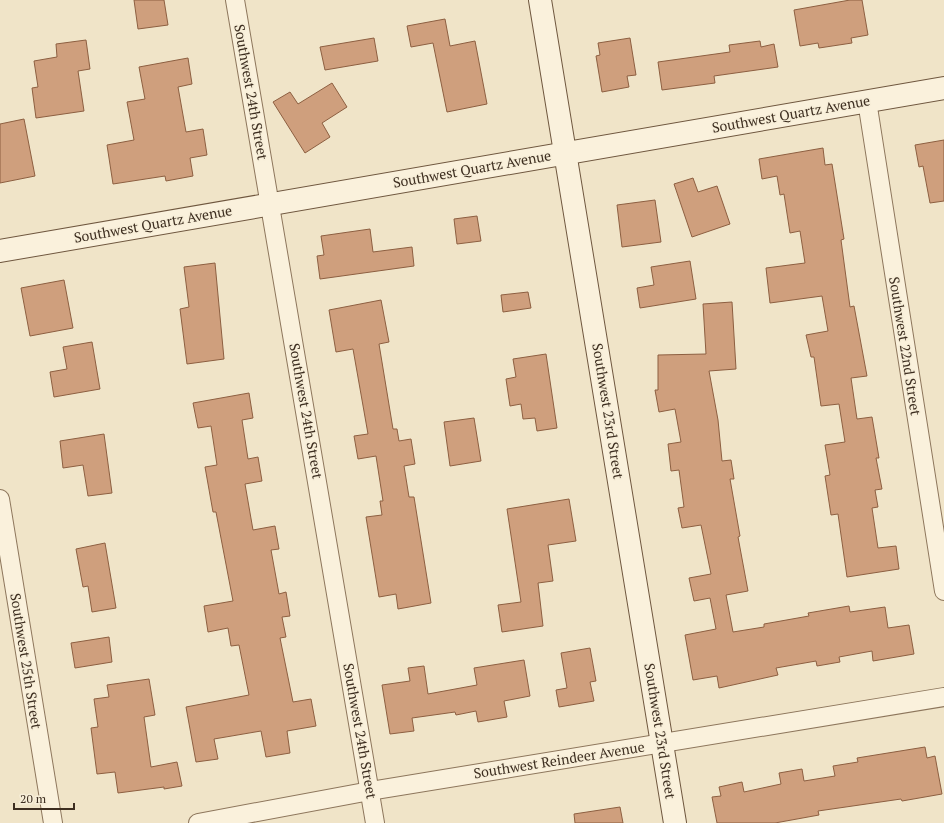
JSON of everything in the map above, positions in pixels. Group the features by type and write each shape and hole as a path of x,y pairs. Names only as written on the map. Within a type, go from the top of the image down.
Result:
{"street":[{"name":"Southwest 24th Street","path":"236,0 375,823"},
{"name":"Southwest 23rd Street","path":"540,0 675,823"},
{"name":"Southwest Quartz Avenue","path":"0,251 944,88"},
{"name":"Southwest 22nd Street","path":"867,101 944,592"},
{"name":"Southwest 25th Street","path":"0,499 53,823"},
{"name":"Southwest Reindeer Avenue","path":"198,823 370,791 944,697"}],"building":[{"path":"134,0 164,0 168,25 138,29"},
{"path":"850,0 862,0 868,35 851,38 852,43 819,48 818,43 800,46 794,10"},
{"path":"445,19 450,46 475,41 487,104 447,112 433,43 411,47 407,26"},
{"path":"374,38 378,61 325,70 320,47"},
{"path":"630,38 636,75 627,76 629,87 602,92 596,56 600,55 598,43"},
{"path":"86,40 90,69 78,71 84,111 36,118 32,88 38,87 34,61 57,57 56,44"},
{"path":"760,41 761,47 774,44 778,67 714,76 715,83 662,90 658,62 730,52 729,45"},
{"path":"188,58 192,84 178,87 186,132 203,129 207,155 190,158 193,176 166,181 165,176 113,184 107,145 134,140 127,102 145,99 139,67"},
{"path":"332,83 347,107 322,123 330,137 305,153 273,102 290,92 298,104"},
{"path":"24,119 35,176 0,183 0,124"},
{"path":"944,140 944,201 930,203 923,166 919,167 915,145"},
{"path":"823,148 825,165 832,164 844,239 841,240 850,307 854,306 867,376 851,378 857,419 872,417 879,458 876,458 882,489 875,490 878,507 872,508 878,548 896,546 899,569 847,577 838,514 831,515 825,476 830,475 825,445 845,442 839,404 821,406 814,357 811,357 806,335 828,331 822,296 770,303 766,268 805,263 800,231 790,233 784,194 780,195 777,176 762,179 759,159"},
{"path":"693,178 698,192 717,186 730,224 692,237 674,184"},
{"path":"655,200 661,242 622,247 617,205"},
{"path":"477,216 481,241 457,244 454,219"},
{"path":"370,229 373,252 412,247 414,266 320,279 317,256 324,255 321,236"},
{"path":"690,261 696,299 640,308 637,288 654,285 651,267"},
{"path":"215,263 224,359 187,364 180,309 189,307 184,267"},
{"path":"64,280 73,328 30,336 21,288"},
{"path":"528,292 531,308 503,312 501,295"},
{"path":"381,300 389,342 379,344 393,429 397,429 399,441 411,439 415,464 404,466 409,497 414,497 431,603 398,609 396,594 379,597 366,517 382,515 380,501 383,501 376,456 358,459 354,436 368,434 353,349 336,352 329,310"},
{"path":"732,302 736,369 709,371 718,420 722,461 731,460 734,479 730,479 740,536 738,537 748,591 726,595 733,632 764,627 764,624 809,616 808,613 849,606 850,612 885,607 888,628 909,625 914,654 873,661 872,651 839,657 840,662 817,666 816,661 776,668 778,675 719,688 717,676 693,680 685,635 716,629 710,598 694,601 689,578 711,574 701,525 682,528 678,508 684,507 679,470 671,471 668,444 681,442 675,409 659,412 655,390 658,390 658,355 706,354 703,304"},
{"path":"92,342 100,389 54,397 50,372 67,369 63,347"},
{"path":"546,354 557,428 537,431 535,418 523,419 521,404 510,406 506,379 516,377 513,359"},
{"path":"249,393 253,418 242,420 248,459 258,457 262,481 245,484 253,530 275,526 279,549 271,550 279,594 286,592 290,616 282,617 286,637 280,638 293,702 311,699 316,726 287,731 290,753 266,757 261,731 214,739 218,759 196,762 186,707 249,695 239,645 231,646 228,628 208,632 204,606 233,601 216,512 213,512 205,467 217,465 211,426 198,428 193,403"},
{"path":"474,418 481,461 450,466 444,422"},
{"path":"104,434 112,493 88,496 83,465 63,468 60,441"},
{"path":"569,499 576,541 548,545 553,581 538,583 543,626 502,632 498,605 521,602 507,509"},
{"path":"105,543 116,608 92,612 88,586 83,587 76,549"},
{"path":"109,637 112,662 75,668 71,643"},
{"path":"590,648 596,681 590,682 594,701 559,707 556,690 567,688 561,653"},
{"path":"524,660 530,696 504,701 507,717 478,722 476,711 456,715 455,712 412,718 414,731 390,734 382,685 410,681 408,668 424,666 428,694 477,685 474,668"},
{"path":"149,679 155,715 144,717 151,767 177,762 182,786 118,793 115,772 97,774 91,728 98,727 94,699 109,697 107,685"},
{"path":"925,747 927,758 935,756 942,794 902,801 901,799 818,811 819,815 775,823 717,823 712,797 721,796 719,787 742,782 744,792 781,784 779,773 802,769 804,781 835,776 833,766 858,762 857,758"},
{"path":"620,807 623,823 575,823 574,814"}]}
